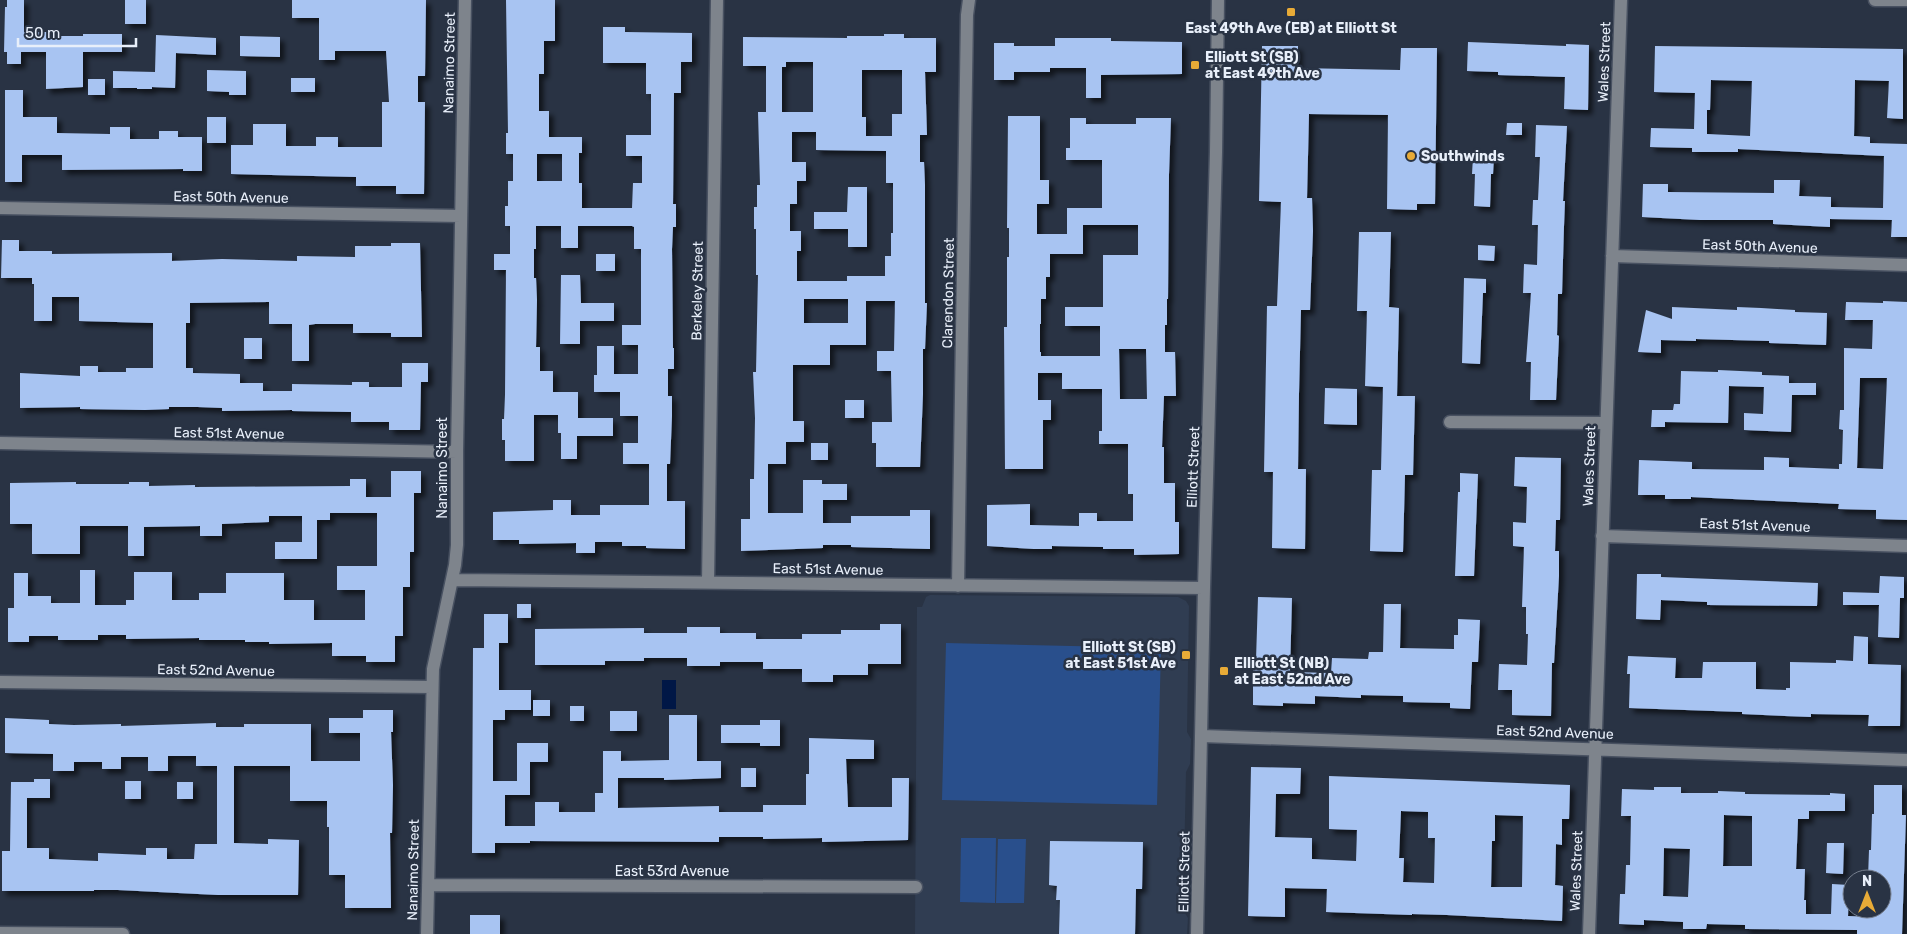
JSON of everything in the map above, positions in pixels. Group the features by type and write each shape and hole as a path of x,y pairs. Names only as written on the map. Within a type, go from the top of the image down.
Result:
{"street":[{"name":"Nanaimo Street","path":"427,934 433,669 452,580 457,545 465,0"},
{"name":"Berkeley Street","path":"708,582 717,0"},
{"name":"Clarendon Street","path":"958,586 967,15 969,0"},
{"name":"Elliott Street","path":"1198,934 1218,0"},
{"name":"Wales Street","path":"1589,934 1621,0"},
{"path":"1875,0 1907,0"},
{"name":"East 50th Avenue","path":"0,208 461,216"},
{"name":"East 50th Avenue","path":"1612,256 1907,265"},
{"path":"1450,422 1606,423"},
{"name":"East 51st Avenue","path":"0,443 457,452"},
{"name":"East 51st Avenue","path":"1602,536 1907,546"},
{"name":"East 51st Avenue","path":"452,580 1204,588"},
{"name":"East 52nd Avenue","path":"0,682 432,687"},
{"name":"East 52nd Avenue","path":"1202,736 1907,760"},
{"name":"East 53rd Avenue","path":"428,885 916,888"},
{"path":"0,932 123,934"}],"shaded area":[{"path":"930,595 1178,597 1186,601 1189,606 1187,732 1191,739 1190,764 1186,772 1183,910 1188,918 1187,934 915,934 917,607 922,607 926,597"},
{"path":"946,643 1161,648 1157,805 942,800"},
{"path":"662,680 676,680 676,709 662,709"},
{"path":"961,838 996,838 995,903 960,902"},
{"path":"998,839 1026,839 1024,903 996,903"}],"building":[{"path":"7,0 24,0 24,32 56,32 56,36 122,34 122,52 83,52 83,87 46,89 46,52 21,52 21,64 7,64 7,52 4,52 5,7 7,7"},
{"path":"125,0 146,0 146,24 125,24"},
{"path":"292,0 426,0 425,76 418,76 418,102 425,102 424,194 396,194 396,186 356,186 356,177 231,174 231,145 253,145 253,124 286,124 286,146 316,146 316,137 338,137 338,147 382,147 382,102 389,102 386,51 335,51 335,60 319,60 319,18 292,18"},
{"path":"506,0 555,0 555,41 544,41 544,74 539,74 539,111 549,111 549,137 582,137 582,153 579,153 579,183 582,183 582,208 632,208 633,183 642,183 642,156 626,156 626,135 651,135 651,94 646,94 646,63 603,63 603,27 625,27 625,32 692,33 692,62 681,62 681,93 674,93 673,204 676,204 676,227 673,227 672,249 674,369 668,369 668,396 672,396 672,416 670,464 667,464 667,501 685,501 685,549 622,546 622,542 595,542 595,553 576,553 576,543 519,544 519,540 493,540 493,512 553,510 553,500 571,500 571,515 600,515 600,505 649,505 649,464 623,464 623,443 638,443 638,416 620,416 620,392 594,392 594,375 597,375 597,346 614,346 614,374 638,374 638,345 622,345 622,325 641,325 641,249 634,249 634,227 632,226 578,226 578,248 561,248 561,226 536,226 534,278 536,278 537,300 536,347 540,347 540,371 553,371 553,392 578,392 578,418 613,418 613,436 577,436 577,459 561,459 561,433 558,433 558,415 534,415 534,461 505,461 502,419 504,419 505,395 506,270 494,270 494,254 510,254 510,226 505,226 505,206 508,206 508,181 513,181 513,154 506,154 506,133 508,133","holes":["537,154 562,154 562,181 537,181"]},
{"path":"884,34 904,34 904,38 936,38 936,72 925,72 927,135 920,135 920,162 924,162 925,185 925,303 927,303 925,349 923,349 920,467 876,467 876,443 872,443 872,422 892,422 891,371 877,371 877,351 894,351 895,301 866,301 866,345 830,345 830,365 793,365 793,421 804,421 804,442 786,442 786,464 768,464 768,513 803,513 803,480 822,480 822,484 847,484 847,500 823,500 823,523 851,523 851,516 910,516 910,510 930,510 930,549 823,545 823,548 741,551 741,519 750,519 750,479 754,479 755,418 753,372 756,372 758,275 756,275 754,207 757,207 757,185 760,185 758,112 766,112 766,66 743,66 743,37 847,38 847,36 884,36","holes":["786,62 813,62 813,112 782,112 782,67 786,67","862,70 902,70 902,114 892,114 892,136 866,136 866,117 862,117","792,132 816,132 816,150 886,151 886,183 893,183 893,233 891,233 891,256 885,256 885,276 847,276 847,281 797,281 797,251 801,251 801,231 790,231 790,204 797,204 797,181 806,181 806,162 792,162","804,299 848,299 848,323 804,323"]},
{"path":"156,35 216,38 216,55 176,53 175,88 113,88 113,71 155,72"},
{"path":"240,36 280,37 280,57 240,56"},
{"path":"1055,38 1111,38 1111,41 1182,42 1182,74 1101,75 1101,98 1086,98 1086,68 1050,68 1050,72 1014,72 1014,80 994,80 994,43 1014,43 1014,46 1055,46"},
{"path":"1468,42 1566,46 1566,44 1589,45 1588,110 1564,109 1565,77 1498,75 1498,72 1467,71"},
{"name":"Southwinds","path":"1262,46 1298,46 1298,68 1400,70 1401,48 1437,48 1435,204 1417,204 1417,210 1387,209 1388,115 1309,114 1307,198 1312,198 1313,231 1310,310 1301,310 1298,469 1306,469 1305,549 1272,548 1273,472 1264,472 1267,306 1277,306 1281,202 1259,201"},
{"path":"1655,46 1903,49 1903,119 1887,118 1889,81 1855,80 1854,136 1870,137 1870,143 1907,144 1907,237 1891,237 1892,220 1830,219 1830,227 1773,224 1773,220 1700,220 1642,217 1643,184 1668,184 1668,192 1774,193 1774,180 1800,180 1799,196 1831,197 1831,207 1883,208 1884,156 1738,149 1738,152 1692,152 1692,148 1650,147 1651,128 1694,129 1695,93 1654,92","holes":["1711,80 1752,81 1750,136 1707,134 1707,110 1710,110"]},
{"path":"207,70 246,71 246,95 229,95 229,92 207,91"},
{"path":"291,78 315,78 315,92 291,92"},
{"path":"88,79 105,79 105,95 88,95"},
{"path":"5,90 23,90 23,117 57,117 57,133 110,134 110,127 130,127 130,139 159,139 159,131 178,131 178,137 202,137 202,171 183,171 183,169 62,170 62,155 22,155 22,182 5,182"},
{"path":"1008,116 1040,116 1040,180 1049,180 1049,204 1037,204 1037,234 1067,234 1067,208 1102,208 1102,160 1066,160 1066,148 1070,148 1070,118 1086,118 1086,124 1136,124 1136,118 1171,118 1168,299 1167,325 1165,325 1165,352 1175,352 1176,396 1164,396 1162,447 1164,447 1164,483 1175,483 1175,522 1179,522 1179,554 1134,555 1134,549 1103,549 1103,547 1052,546 1052,549 1034,549 987,546 987,505 1030,504 1030,525 1079,526 1079,513 1097,513 1097,521 1133,521 1133,494 1128,494 1128,444 1099,444 1099,431 1102,431 1102,389 1062,389 1062,373 1038,373 1038,400 1051,400 1051,420 1043,420 1043,469 1005,469 1004,327 1007,327 1007,257 1009,257 1009,228 1007,228","holes":["1083,225 1138,225 1138,255 1103,255 1103,307 1065,307 1065,326 1100,326 1100,356 1041,356 1041,299 1046,299 1046,277 1050,277 1050,254 1083,254","1119,349 1146,349 1147,399 1120,399"]},
{"path":"207,117 226,117 226,143 207,143"},
{"path":"1507,123 1522,123 1522,135 1506,135"},
{"path":"1536,125 1567,126 1563,201 1565,201 1562,294 1558,294 1557,335 1559,336 1556,400 1530,400 1531,362 1526,362 1531,293 1523,293 1524,264 1537,265 1538,225 1532,225 1533,200 1538,200 1540,157 1535,157"},
{"path":"1473,157 1494,157 1493,174 1491,174 1490,207 1474,206 1475,174 1472,174"},
{"path":"848,187 867,187 867,247 848,247 848,229 814,229 814,212 847,212"},
{"path":"1359,232 1391,232 1389,307 1399,308 1397,396 1415,396 1413,475 1405,475 1403,552 1370,551 1372,470 1381,470 1383,387 1365,386 1367,311 1357,311"},
{"path":"2,240 19,240 19,251 52,251 52,254 172,253 172,261 222,259 297,261 297,256 355,257 355,246 391,246 391,243 420,243 422,337 391,337 391,333 353,333 353,324 309,325 309,361 292,361 292,324 269,324 269,302 190,303 190,323 186,323 186,368 193,368 193,373 240,374 240,383 263,383 263,391 292,391 292,384 352,385 352,382 369,382 369,387 402,387 402,363 428,363 428,382 421,382 420,430 389,430 389,422 351,422 351,412 292,410 222,411 222,408 198,407 169,407 169,409 145,410 80,409 80,407 20,408 20,373 80,376 80,366 98,366 98,372 126,372 126,368 153,368 153,323 79,321 79,297 52,297 52,321 34,321 34,284 32,284 32,278 1,278"},
{"path":"1478,245 1495,246 1494,261 1478,260"},
{"path":"596,254 615,254 615,271 596,271"},
{"path":"561,275 580,275 581,303 614,303 614,321 580,321 580,344 560,344"},
{"path":"1464,278 1486,279 1486,293 1483,293 1480,364 1462,363"},
{"path":"1883,301 1907,302 1907,520 1876,519 1876,510 1838,509 1839,504 1691,497 1691,499 1665,499 1665,495 1638,495 1639,460 1692,462 1692,469 1764,470 1764,457 1789,458 1789,467 1839,469 1839,464 1842,464 1843,430 1839,429 1840,410 1844,410 1844,348 1872,349 1873,320 1845,320 1846,302 1883,303","holes":["1860,378 1887,378 1883,469 1857,468"]},
{"path":"1672,307 1737,310 1737,307 1827,313 1826,345 1769,343 1769,341 1661,340 1661,353 1638,352 1646,310 1672,319"},
{"path":"244,338 262,338 262,359 244,359"},
{"path":"1718,370 1762,372 1762,375 1789,376 1789,383 1816,383 1816,395 1792,395 1791,432 1744,430 1744,413 1763,414 1764,387 1729,386 1728,423 1665,422 1665,427 1651,427 1652,410 1673,410 1674,404 1680,404 1681,371 1718,372"},
{"path":"1325,388 1357,389 1357,425 1324,424"},
{"path":"845,400 864,400 864,418 845,418"},
{"path":"811,443 828,443 828,460 811,460"},
{"path":"1515,457 1561,458 1560,520 1556,520 1555,551 1559,551 1559,576 1554,663 1552,663 1551,716 1512,715 1512,690 1498,690 1499,664 1527,665 1528,634 1526,634 1526,607 1522,607 1524,547 1513,546 1513,522 1526,523 1527,487 1514,486"},
{"path":"391,471 421,471 421,493 414,493 414,552 410,552 410,587 403,587 403,636 395,636 395,662 366,662 366,656 332,656 332,643 269,644 269,642 245,642 245,640 199,640 199,638 126,639 126,635 98,635 98,640 58,640 58,636 29,636 29,642 8,642 8,608 14,608 14,573 28,573 28,596 51,596 51,603 80,603 80,570 95,570 95,605 126,605 126,600 134,600 134,572 172,572 172,600 199,600 199,593 226,593 226,573 284,573 284,600 314,600 314,620 365,620 365,590 337,590 337,566 377,566 377,513 330,513 330,520 317,520 317,559 275,559 275,542 302,542 302,516 269,516 269,522 222,524 222,536 200,536 200,526 144,527 144,556 128,556 128,526 80,526 80,554 32,554 32,524 10,524 10,483 76,482 76,484 129,484 129,482 149,482 149,486 195,485 195,487 350,486 350,479 366,479 366,497 391,497"},
{"path":"1460,473 1478,474 1474,576 1455,576"},
{"path":"1637,574 1661,574 1661,577 1818,583 1817,606 1707,605 1707,602 1661,600 1660,620 1636,619"},
{"path":"1880,576 1904,577 1904,598 1900,598 1899,638 1878,637 1879,605 1843,605 1843,592 1879,593"},
{"path":"1258,597 1292,598 1290,672 1331,673 1332,658 1368,659 1369,652 1383,652 1384,604 1401,604 1400,648 1454,649 1454,635 1458,635 1458,619 1480,620 1478,662 1472,662 1470,709 1450,708 1450,703 1403,702 1403,696 1361,695 1361,698 1315,696 1315,704 1283,703 1283,706 1253,705 1253,659 1256,660"},
{"path":"517,604 531,604 531,618 517,618"},
{"path":"484,614 508,614 508,643 499,643 499,690 531,690 531,710 505,710 505,720 493,720 493,781 517,781 517,743 548,743 548,762 530,762 530,795 505,795 505,826 535,826 535,802 559,802 559,812 595,812 595,793 603,793 603,751 621,751 621,761 669,760 669,715 697,715 697,761 721,761 721,778 664,780 664,778 618,778 618,808 719,806 719,812 763,812 763,805 806,805 806,774 809,774 809,738 874,740 874,759 846,759 848,807 892,807 892,778 909,778 908,840 822,842 822,838 763,839 763,837 719,837 719,842 530,841 530,843 495,843 495,853 472,853 473,648 484,648"},
{"path":"880,624 901,624 901,664 868,664 868,675 833,675 833,682 802,682 802,669 763,669 763,662 720,662 720,666 687,666 687,658 644,658 644,661 605,661 605,665 535,665 535,629 644,628 644,633 687,633 687,627 720,627 720,633 756,633 756,639 802,639 802,634 841,634 841,630 880,630"},
{"path":"1854,636 1868,637 1868,664 1901,665 1900,726 1868,726 1869,715 1811,714 1811,717 1742,714 1742,712 1629,708 1630,674 1627,674 1628,656 1676,658 1675,678 1702,678 1703,662 1756,662 1756,689 1786,690 1786,688 1790,688 1790,662 1836,663 1836,660 1853,661"},
{"path":"533,700 550,700 550,716 533,716"},
{"path":"570,706 584,706 584,721 570,721"},
{"path":"363,710 393,710 393,732 391,732 393,785 392,833 390,833 391,908 345,908 345,875 329,875 327,801 290,801 290,766 234,766 234,843 268,844 268,839 299,840 298,895 218,895 118,890 2,891 2,851 10,851 11,782 34,782 34,779 50,779 50,798 27,798 27,848 49,848 49,859 98,861 98,853 146,855 146,848 167,848 167,859 194,859 195,844 217,844 217,766 196,766 196,756 168,756 168,771 148,771 148,757 121,757 121,769 102,769 102,762 74,762 74,771 53,771 53,754 5,753 5,718 49,720 49,724 121,724 121,726 216,723 216,727 244,727 244,724 311,724 311,761 360,761 360,733 329,733 329,718 363,718"},
{"path":"610,711 637,711 637,731 610,731"},
{"path":"760,720 780,720 780,746 760,746 760,743 721,743 721,725 760,725"},
{"path":"1251,767 1301,768 1300,794 1276,794 1275,837 1312,838 1312,859 1356,861 1357,830 1329,829 1329,776 1570,785 1569,819 1562,819 1562,845 1556,844 1555,885 1563,886 1562,921 1447,915 1326,912 1327,889 1285,888 1285,917 1248,916","holes":["1401,811 1428,812 1428,838 1435,838 1434,883 1403,882 1404,858 1399,858","1495,815 1523,816 1522,887 1491,887 1492,841 1495,841"]},
{"path":"741,768 756,768 756,787 741,787"},
{"path":"125,781 141,781 141,799 125,799"},
{"path":"177,782 193,782 193,799 177,799"},
{"path":"1874,785 1902,785 1902,815 1906,815 1902,934 1857,934 1857,930 1745,929 1745,925 1707,924 1706,929 1683,929 1683,922 1644,920 1644,925 1619,924 1620,894 1625,894 1626,865 1630,865 1631,816 1621,816 1622,789 1654,790 1654,787 1681,787 1681,793 1718,793 1718,791 1745,792 1745,794 1845,794 1845,811 1809,811 1809,819 1798,819 1796,869 1805,869 1804,900 1806,900 1806,914 1831,914 1832,884 1842,885 1842,919 1892,919 1892,869 1868,869 1872,814 1874,814","holes":["1724,815 1752,816 1752,866 1723,866","1664,848 1690,849 1688,897 1663,896"]},
{"path":"1050,841 1143,842 1142,889 1136,889 1135,934 1059,934 1060,900 1056,900 1057,886 1049,885"},
{"path":"1827,843 1844,843 1842,874 1826,873"},
{"path":"470,915 500,915 500,934 470,934"}],"place":[{"name":"East 49th Ave (EB) at Elliott St","path":"1291,12"},
{"name":"Elliott St (SB) at East 49th Ave","path":"1195,65"},
{"name":"Southwinds","path":"1411,156"},
{"name":"Elliott St (SB) at East 51st Ave","path":"1186,655"},
{"name":"Elliott St (NB) at East 52nd Ave","path":"1224,671"}]}
